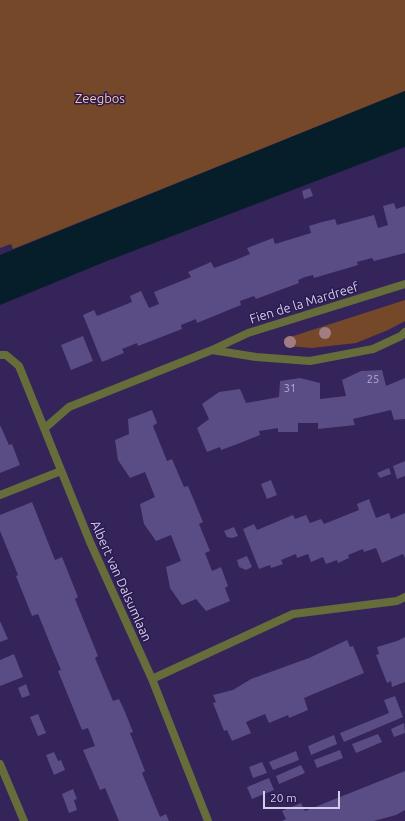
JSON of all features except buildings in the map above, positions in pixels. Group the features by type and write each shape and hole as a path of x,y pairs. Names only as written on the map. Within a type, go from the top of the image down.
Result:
{"street":[{"name":"Fien de la Mardreef","path":"45,428 69,407 212,350 248,333 405,284"},
{"path":"212,350 256,357 310,361 373,348 401,336 405,332"},
{"name":"Albert van Dalsumlaan","path":"3,355 19,366 61,471 152,679 208,821"},
{"path":"0,495 61,471"},
{"path":"152,679 293,614 396,601 405,597"},
{"path":"0,764 24,821"}],"green space":[{"name":"Zeegbos","path":"0,0 405,0 405,91 13,249 11,244 0,248"},
{"path":"405,300 405,321 388,330 356,343 312,348 287,346 284,343 284,339"}],"water":[{"path":"405,91 405,147 107,261 0,305 0,255"}]}
